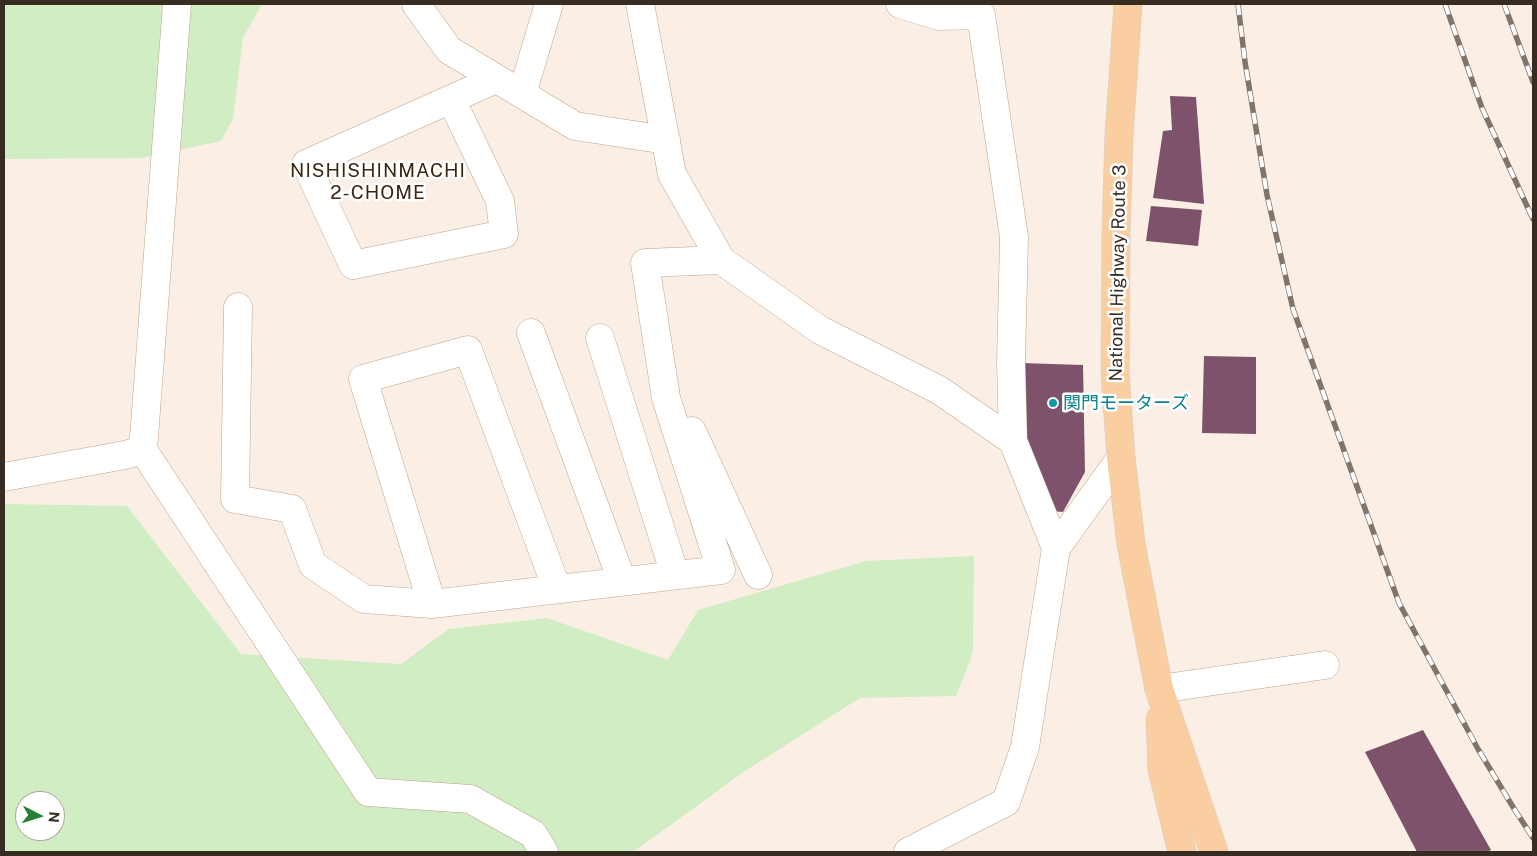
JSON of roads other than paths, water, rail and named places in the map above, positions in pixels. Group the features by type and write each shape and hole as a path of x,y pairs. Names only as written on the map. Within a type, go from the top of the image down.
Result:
{"highway":[{"name":"National Highway Route 3","path":"1128,4 1119,136 1116,234 1115,372 1121,458 1131,544 1159,689 1214,852"},
{"name":"National Highway Route 3","path":"1159,689 1162,769 1182,852"}],"street":[{"path":"177,4 144,450 368,792 470,800 533,834 544,852"},
{"path":"416,4 449,50 575,126 666,140"},
{"path":"522,94 549,4"},
{"path":"640,4 672,174 721,260 820,330 939,390 1013,442"},
{"path":"900,4 938,16 981,15 1014,238 1011,362 1013,442 1056,548"},
{"path":"451,99 500,200 504,234 353,265 306,164 496,79"},
{"path":"238,307 235,499 292,508 313,565 364,599 432,604 720,570 666,398 645,263 721,260"},
{"path":"530,333 622,581"},
{"path":"600,338 675,575"},
{"path":"432,604 363,379 468,350 557,589"},
{"path":"661,364 758,574"},
{"path":"4,477 144,450"},
{"path":"908,852 1006,802 1026,747 1056,548 1121,458"},
{"path":"1159,689 1325,665"}],"railway":[{"path":"1238,4 1245,62 1267,195 1293,309 1399,603 1478,749 1533,838"},
{"path":"1445,4 1482,108 1533,219"},
{"path":"1504,4 1533,82"}],"place":[{"name":"関門モーターズ","path":"1053,403"}],"district":[{"name":"NISHISHINMACHI 2-CHOME","path":"378,182"}]}
